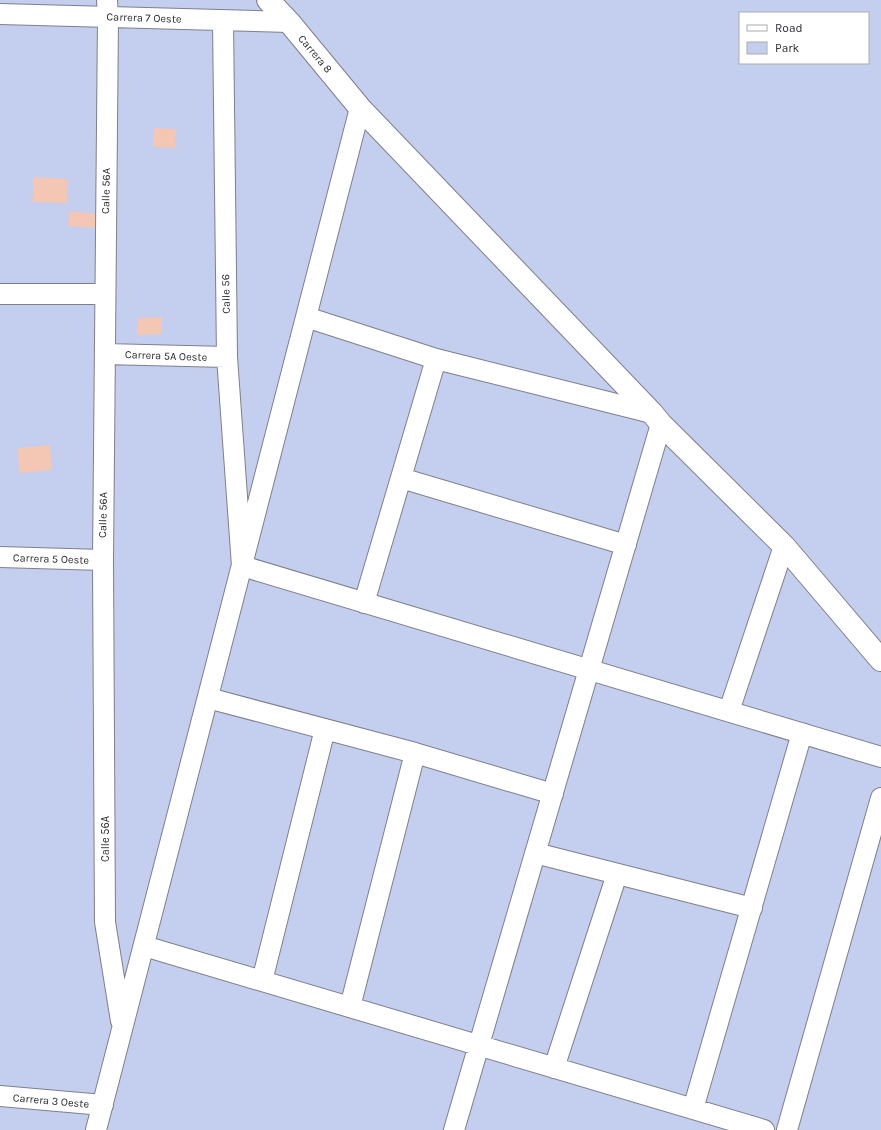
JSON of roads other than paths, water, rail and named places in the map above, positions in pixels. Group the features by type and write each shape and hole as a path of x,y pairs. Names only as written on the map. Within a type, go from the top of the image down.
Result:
{"street":[{"name":"Carrera 8","path":"268,0 289,22 360,108 656,419 784,546 881,660"},
{"name":"Carrera 7 Oeste","path":"0,14 108,9 223,21 289,22"},
{"name":"Calle 56A","path":"108,9 103,560 105,922 122,1029"},
{"name":"Calle 56","path":"223,21 227,357 242,566"},
{"path":"96,1130 360,108"},
{"path":"0,294 105,294"},
{"path":"306,317 436,359 656,419 626,545 454,1130"},
{"name":"Carrera 5A Oeste","path":"105,354 227,357"},
{"path":"364,603 436,359"},
{"path":"401,478 626,545"},
{"path":"729,711 784,546"},
{"name":"Carrera 5 Oeste","path":"0,557 103,560"},
{"path":"242,566 881,757"},
{"path":"208,698 415,753 552,794"},
{"path":"262,981 326,729"},
{"path":"693,1109 802,733"},
{"path":"350,1007 415,753"},
{"path":"787,1130 881,798"},
{"path":"535,853 752,908"},
{"path":"554,1068 617,874"},
{"path":"144,946 764,1130"},
{"name":"Carrera 3 Oeste","path":"0,1096 103,1105"}]}
